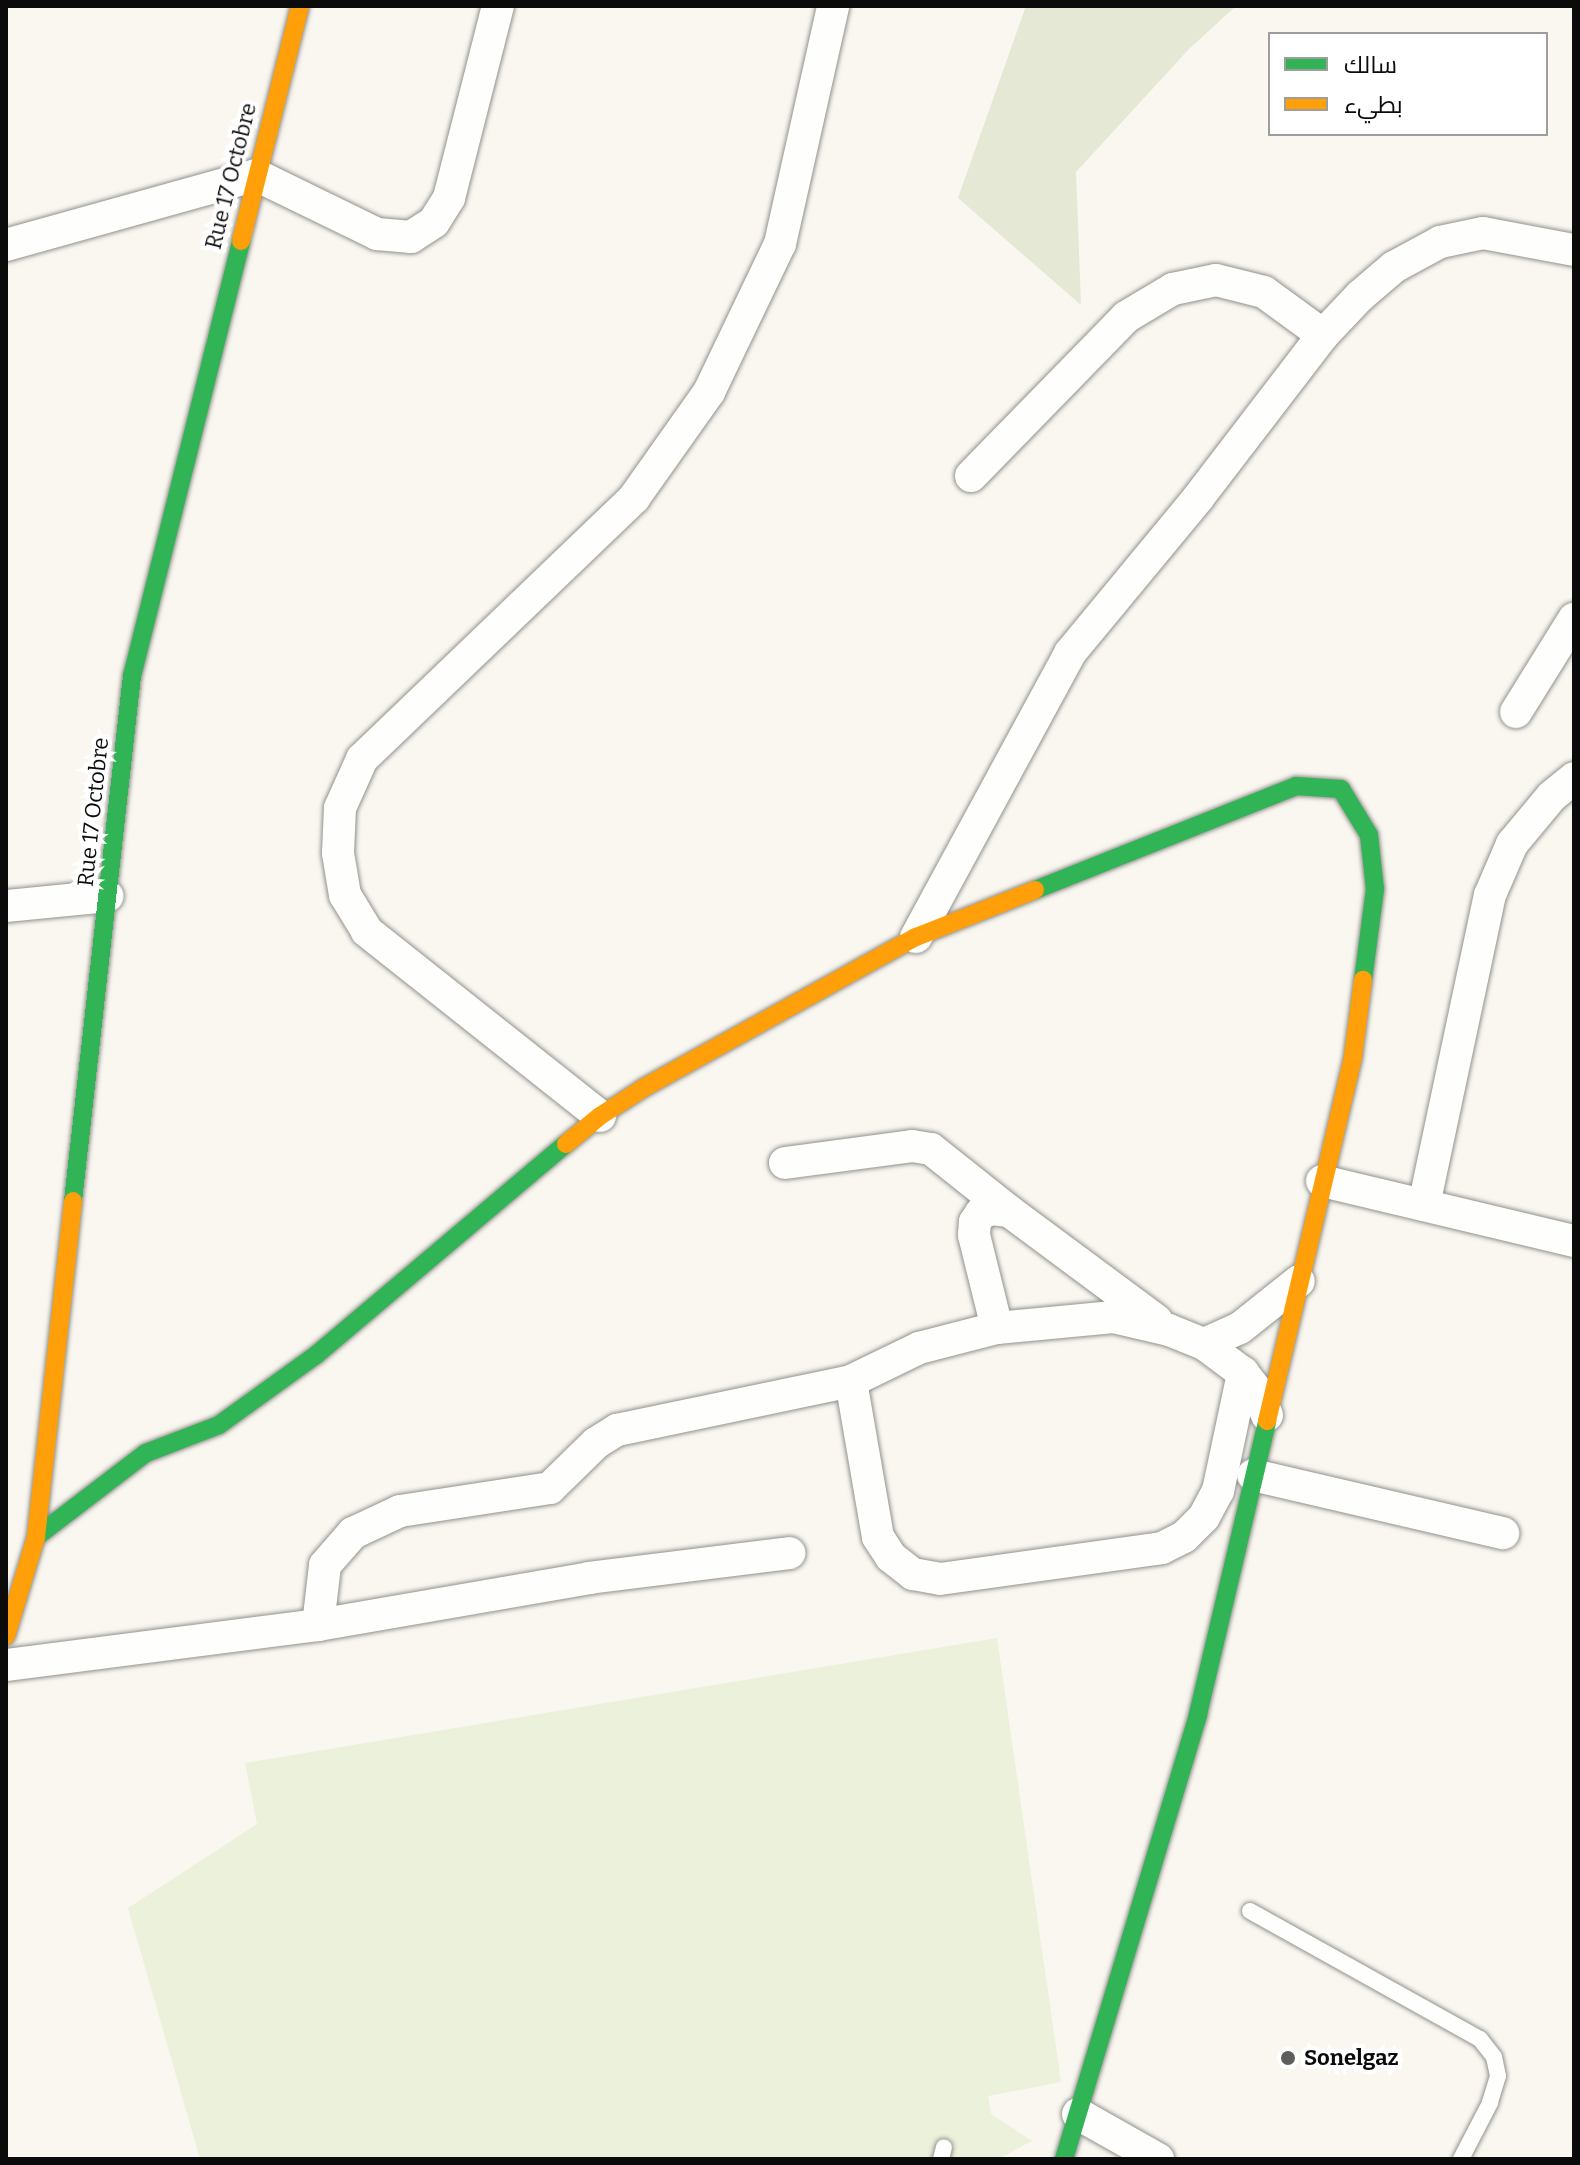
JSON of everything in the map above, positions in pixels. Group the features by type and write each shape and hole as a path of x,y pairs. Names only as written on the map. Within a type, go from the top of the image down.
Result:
{"street":[{"name":"Rue 17 Octobre","path":"6,1636 36,1537 132,676 300,6"},
{"path":"6,245 256,175 377,234 411,237 434,222 449,198 498,6"},
{"path":"600,1116 367,931 345,895 338,853 340,808 362,759 634,498 709,392 780,244 833,6"},
{"path":"916,937 1070,653 1198,498 1323,335 1394,267 1440,242 1483,233 1574,250"},
{"path":"971,476 1126,317 1173,289 1216,280 1264,292 1323,335"},
{"path":"1516,712 1574,619"},
{"path":"1424,1205 1490,895 1512,844 1552,796 1574,778"},
{"path":"36,1537 146,1453 219,1425 316,1355 600,1116 645,1087 916,937 1296,786 1341,789 1369,835 1375,889 1353,1056 1198,1714 1064,2159"},
{"path":"6,906 108,896"},
{"path":"785,1163 912,1146 931,1149 1169,1330"},
{"path":"1322,1181 1574,1241"},
{"path":"997,1328 974,1235 975,1222 981,1213 992,1209 1009,1211"},
{"path":"1204,1344 1240,1328 1299,1281"},
{"path":"318,1625 325,1565 353,1533 400,1511 550,1488 596,1443 617,1430 851,1381 919,1348 997,1328 1113,1317 1169,1330 1204,1344 1243,1373 1258,1392 1267,1415"},
{"path":"851,1381 878,1537 891,1557 913,1574 940,1579 1162,1548 1184,1537 1204,1517 1218,1491 1243,1373"},
{"path":"1253,1475 1503,1533"},
{"path":"6,1665 318,1625 589,1578 789,1553"},
{"path":"1078,2114 1158,2159"}],"lane":[{"path":"1250,1911 1480,2039 1494,2057 1498,2076 1490,2103 1461,2159"}],"green space":[{"path":"1026,6 1236,6 1189,49 1076,172 1081,305 958,198"},
{"path":"997,1638 1061,2082 988,2096 991,2114 1032,2141 998,2159 200,2159 128,1908 257,1824 245,1763"}],"traffic: fast":[{"path":"73,1201 132,676 241,241"},
{"path":"1035,890 1296,786 1341,789 1369,835 1375,889 1363,980"},
{"path":"36,1537 146,1453 219,1425 316,1355 566,1144"},
{"path":"1064,2159 1198,1714 1267,1421"}],"traffic: slow":[{"path":"241,241 300,6"},
{"path":"566,1144 600,1116 645,1087 916,937 1035,890"},
{"path":"1267,1421 1353,1056 1363,980"},
{"path":"6,1636 36,1537 73,1201"}],"place":[{"name":"Sonelgaz","path":"1288,2058"}]}
